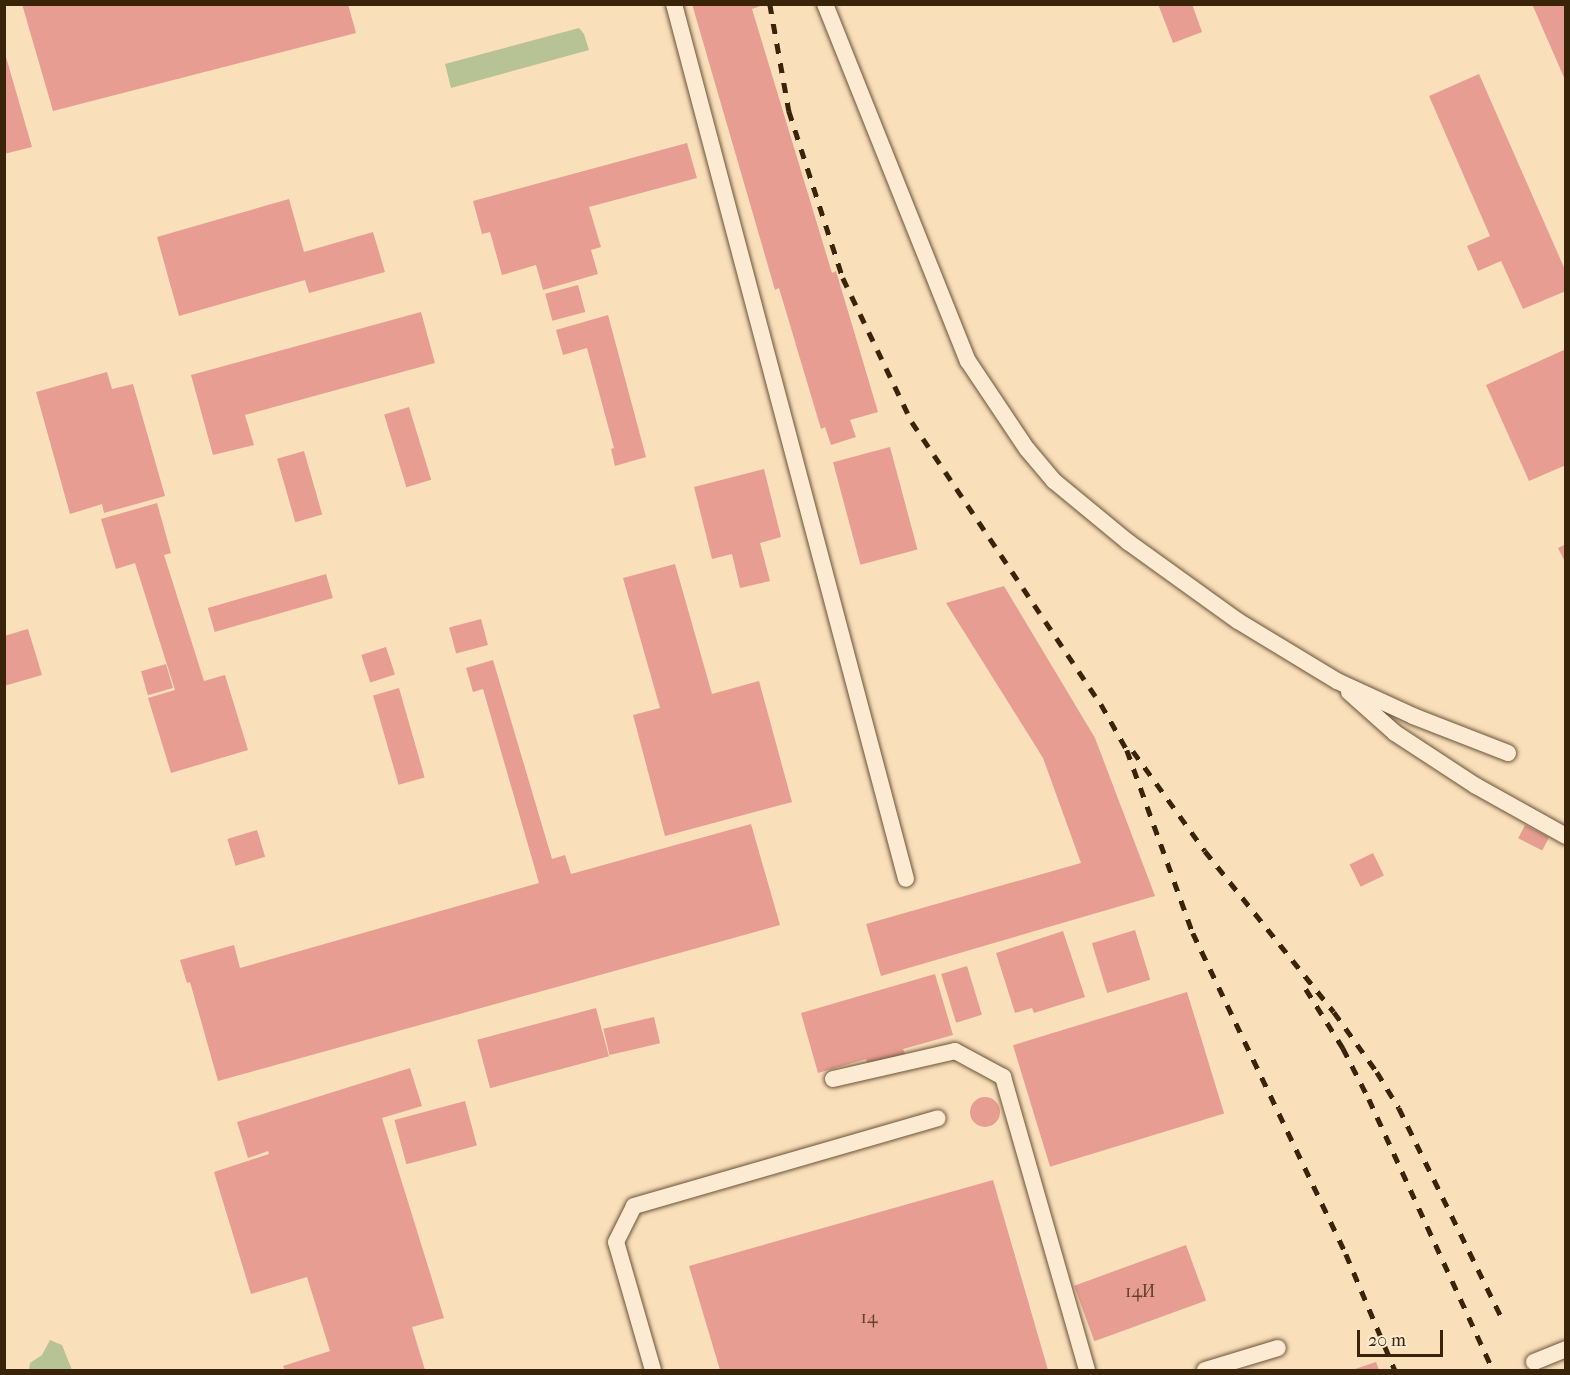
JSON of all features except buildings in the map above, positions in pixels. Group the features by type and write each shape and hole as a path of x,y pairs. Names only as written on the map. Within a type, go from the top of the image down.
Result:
{"lane":[{"path":"674,4 906,879"},
{"path":"825,4 968,361 1027,449 1054,481 1128,542 1238,621 1337,681 1413,716 1508,753"},
{"path":"1337,681 1395,733 1476,786 1566,836"},
{"path":"833,1079 955,1052 1003,1077 1087,1371"},
{"path":"653,1371 616,1242 634,1206 938,1118"},
{"path":"1205,1371 1278,1348"},
{"path":"1534,1362 1566,1349"}],"green space":[{"path":"579,28 584,34 589,50 451,88 445,64"},
{"path":"50,1340 62,1345 72,1370 29,1370 30,1363 42,1355"}],"railway":[{"path":"770,4 789,111 843,278 912,422 1101,704 1127,750 1193,933 1346,1254 1395,1370"},
{"path":"1133,751 1205,851 1334,1012 1377,1072 1399,1108 1502,1318"},
{"path":"1306,989 1343,1048 1369,1099 1493,1370"}]}
